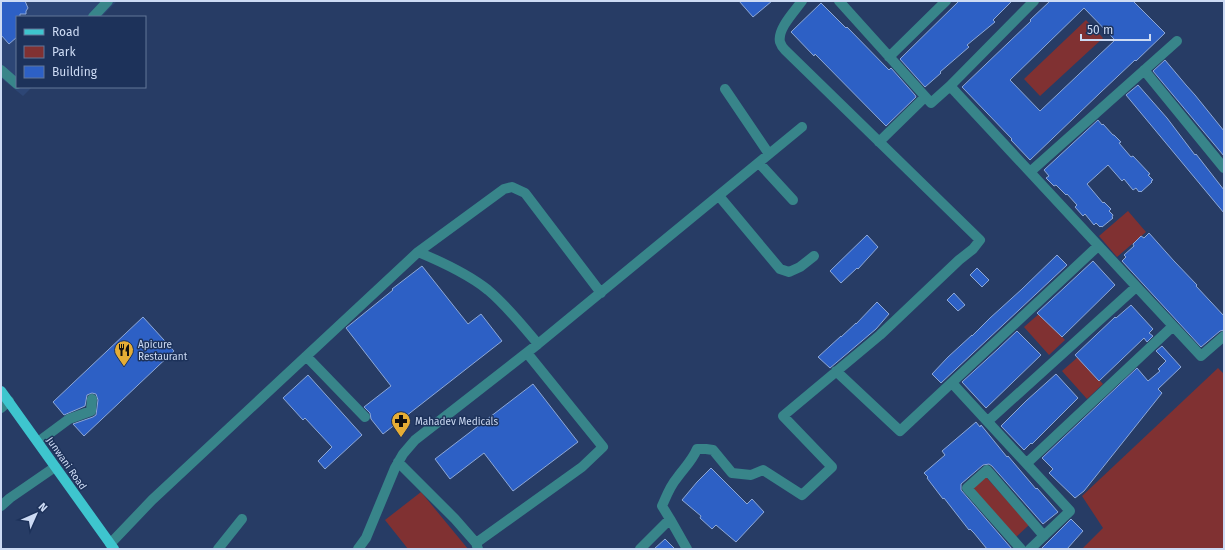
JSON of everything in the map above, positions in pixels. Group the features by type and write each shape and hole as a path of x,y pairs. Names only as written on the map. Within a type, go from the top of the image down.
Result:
{"main road":[{"name":"Junwani Road","path":"1,391 112,546"}],"street":[{"path":"94,16 108,1"},
{"path":"687,549 662,506 672,485 686,468 697,449 713,450 732,473 751,475 763,470 802,495 832,467 783,416 885,331 954,265 973,249 980,240 784,50 780,42 780,36 783,28 802,1"},
{"path":"839,1 931,103 950,86 1034,1"},
{"path":"889,57 946,1"},
{"path":"1030,172 1177,41"},
{"path":"1,70 16,83"},
{"path":"1144,70 1224,168"},
{"path":"950,86 1201,356 1224,336"},
{"path":"725,89 769,154"},
{"path":"879,142 925,98"},
{"path":"358,549 366,538 398,462 415,440 538,344 802,127"},
{"path":"759,163 792,200"},
{"path":"112,546 152,500 418,252 504,189 512,187 525,194 601,293"},
{"path":"719,196 780,269 789,272 800,267 814,256"},
{"path":"836,371 900,431 1098,246"},
{"path":"418,252 443,262 487,290 512,313 538,344"},
{"path":"988,422 1136,286"},
{"path":"1027,463 1173,326"},
{"path":"398,462 426,489 477,546 582,467 602,447 527,352"},
{"path":"307,357 365,417"},
{"path":"952,382 1070,511 1030,549"},
{"path":"38,442 69,419 93,412 92,399"},
{"path":"1,408 9,401"},
{"path":"1,506 55,466"},
{"path":"1021,549 967,488 987,470 1044,536"},
{"path":"218,549 242,519"},
{"path":"640,549 670,519"}],"shaded area":[{"path":"1,1 117,1 102,16 16,16 16,88 31,88 23,96 1,78"}],"green space":[{"path":"1086,20 1103,38 1040,96 1024,79"},
{"path":"1128,211 1146,232 1117,257 1099,236"},
{"path":"1040,313 1065,340 1049,355 1024,327"},
{"path":"1078,357 1103,384 1087,399 1062,371"},
{"path":"1218,368 1224,374 1224,549 1082,549 1103,528 1082,496"},
{"path":"986,477 1029,525 1016,537 973,488"},
{"path":"421,492 468,549 408,549 385,520"}],"building":[{"path":"1,1 25,1 28,8 26,14 16,16 16,38 9,44 1,35"},
{"path":"739,1 772,1 753,17"},
{"path":"959,1 1012,1 993,20 995,22 967,45 969,47 925,87 900,59"},
{"path":"1050,1 1133,1 1165,33 1030,160 962,87 1031,21 1030,20","holes":["1084,8 1115,40 1040,111 1010,80"]},
{"path":"821,3 889,70 891,68 915,95 916,97 886,126 815,54 814,56 791,32"},
{"path":"1165,60 1224,131 1224,156 1153,71"},
{"path":"1138,85 1167,118 1224,190 1224,213 1126,95"},
{"path":"1098,120 1121,142 1119,143 1131,157 1133,156 1150,174 1148,175 1153,180 1141,192 1139,192 1136,188 1133,190 1124,179 1122,181 1108,165 1087,184 1103,203 1104,202 1111,209 1109,211 1113,215 1113,218 1102,227 1096,223 1094,225 1085,214 1083,216 1075,207 1077,205 1067,194 1066,195 1056,185 1054,186 1046,178 1049,176 1044,170"},
{"path":"1149,233 1224,316 1224,330 1220,331 1201,347 1122,261 1126,257 1124,255 1134,246 1133,244 1141,236 1144,238"},
{"path":"867,235 878,247 858,269 857,268 841,283 830,271"},
{"path":"1057,255 1067,265 941,383 932,374 948,357"},
{"path":"1093,261 1115,285 1062,337 1037,313"},
{"path":"422,266 468,324 481,314 502,341 383,434 371,419 370,413 364,407 391,386 346,328"},
{"path":"977,268 989,280 982,287 970,275"},
{"path":"954,293 965,305 958,311 947,300"},
{"path":"877,302 889,314 876,329 830,368 818,357 856,324"},
{"path":"1131,305 1153,329 1149,333 1153,336 1147,342 1144,338 1099,381 1075,355 1115,317 1116,318"},
{"name":"Apicure Restaurant","path":"143,317 174,351 84,436 73,424 96,415 98,400 96,394 92,393 87,395 85,406 64,415 53,402"},
{"path":"1017,331 1041,355 986,408 962,382"},
{"path":"1162,346 1181,367 1158,389 1162,393 1084,491 1075,498 1049,473 1053,469 1042,458 1137,368 1148,381 1160,371 1158,369 1166,361 1156,351"},
{"path":"1056,374 1078,398 1032,444 1031,443 1024,450 1001,426"},
{"path":"308,375 362,435 325,469 318,461 332,447 305,418 303,420 283,398"},
{"path":"533,384 578,442 513,491 484,453 450,479 435,459"},
{"path":"976,422 980,427 981,425 1007,457 1008,456 1058,512 1043,524 992,466 989,464 983,465 961,484 961,490 1012,549 987,549 974,533 970,529 969,530 944,498 943,499 924,473 945,455 942,451"},
{"path":"711,468 747,504 752,499 764,512 736,542 716,525 712,529 700,518 701,516 682,500"},
{"path":"1071,519 1083,531 1067,549 1041,549"},
{"path":"665,539 675,549 654,549"}],"place":[{"name":"Apicure Restaurant","path":"124,367"},
{"name":"Mahadev Medicals","path":"401,438"}]}
